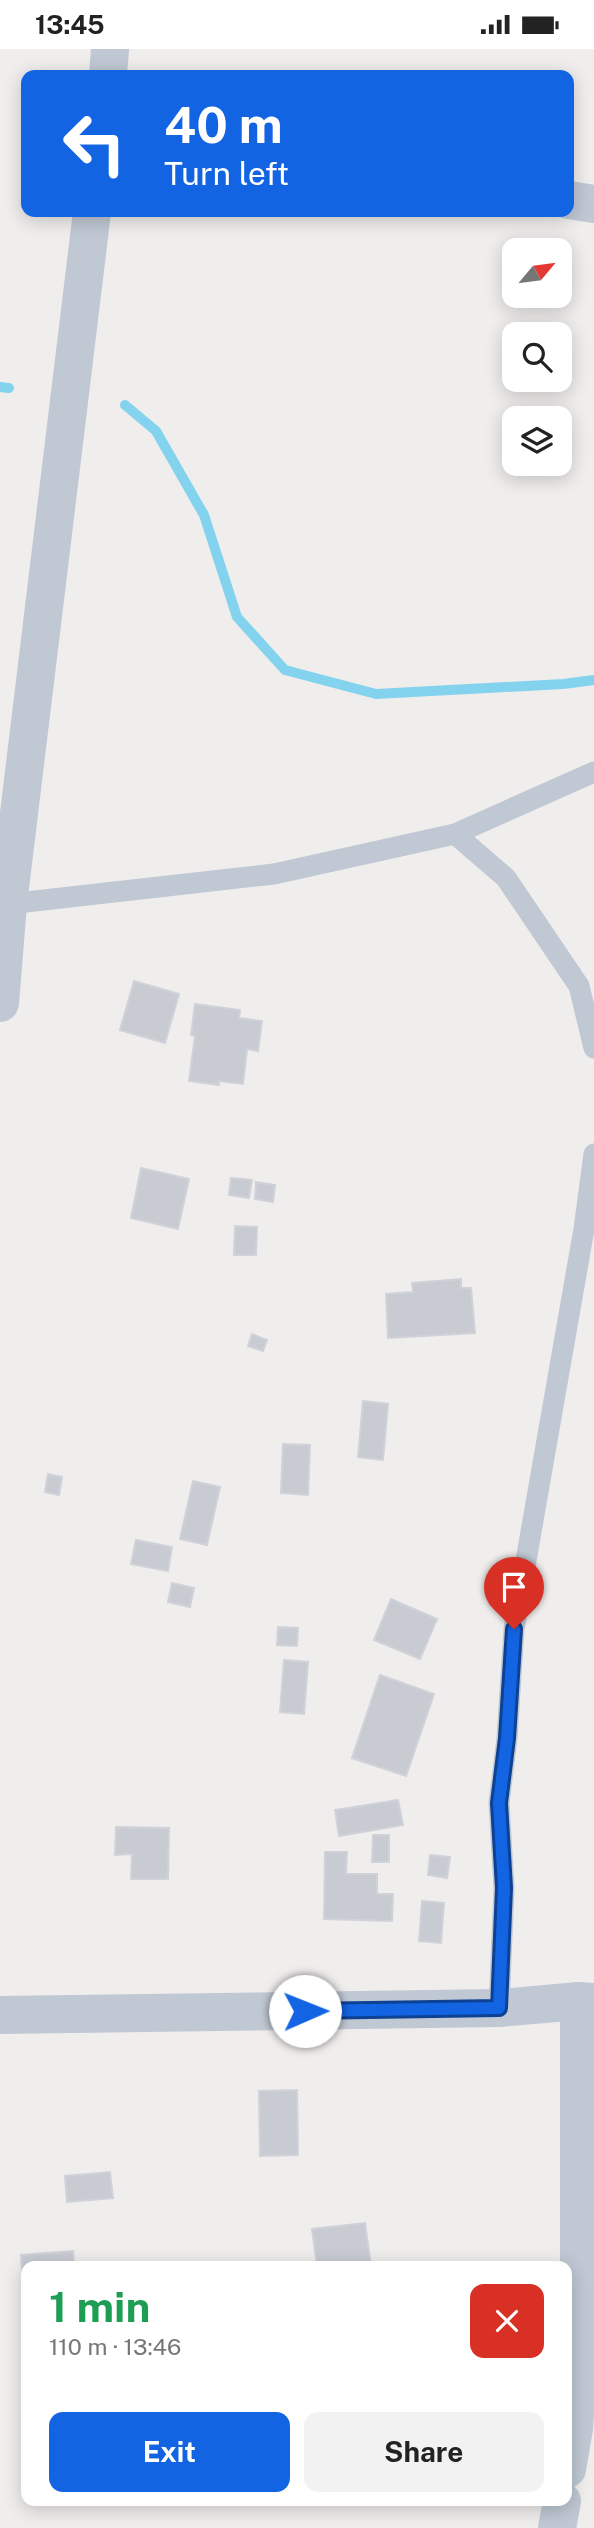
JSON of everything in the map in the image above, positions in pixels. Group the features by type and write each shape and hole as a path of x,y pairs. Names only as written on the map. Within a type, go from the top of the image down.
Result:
{"street":[{"path":"108,70 110,49"},
{"path":"574,201 594,204"},
{"path":"0,1003 8,904 91,217"},
{"path":"0,2015 499,2008 586,2002 579,2347 572,2440"},
{"path":"557,2528 561,2506"}],"lane":[{"path":"8,904 274,874 455,834 594,772"},
{"path":"455,834 506,878 579,986 594,1048"},
{"path":"499,2008 504,1888 499,1803 507,1738 514,1629 584,1229 594,1154"}],"building":[{"path":"134,981 179,994 165,1043 120,1030"},
{"path":"195,1004 240,1010 239,1018 262,1021 258,1051 247,1049 243,1084 219,1081 219,1085 189,1081 195,1036 191,1035"},
{"path":"141,1168 189,1179 178,1229 131,1218"},
{"path":"231,1178 252,1180 249,1198 229,1195"},
{"path":"256,1182 275,1185 273,1202 255,1199"},
{"path":"235,1226 257,1227 256,1255 234,1255"},
{"path":"461,1279 461,1288 471,1288 475,1333 388,1338 386,1294 413,1292 412,1283"},
{"path":"252,1334 267,1340 263,1351 248,1346"},
{"path":"363,1401 388,1404 383,1460 358,1457"},
{"path":"283,1444 310,1445 308,1495 281,1493"},
{"path":"48,1474 62,1477 59,1495 45,1492"},
{"path":"193,1481 220,1487 207,1545 180,1539"},
{"path":"136,1540 172,1547 168,1571 131,1564"},
{"path":"172,1583 194,1588 190,1607 168,1602"},
{"path":"391,1599 437,1619 420,1659 374,1640"},
{"path":"278,1627 298,1628 297,1646 277,1645"},
{"path":"284,1660 308,1662 304,1714 280,1712"},
{"path":"380,1675 434,1694 406,1776 352,1758"},
{"path":"398,1800 403,1825 339,1836 335,1810"},
{"path":"116,1827 169,1828 168,1879 131,1879 132,1854 115,1855"},
{"path":"373,1835 389,1835 389,1862 372,1862"},
{"path":"325,1852 347,1852 346,1874 377,1874 377,1894 393,1894 392,1921 324,1919"},
{"path":"430,1855 450,1857 447,1878 428,1875"},
{"path":"422,1901 444,1903 441,1943 419,1941"},
{"path":"297,2090 298,2155 260,2156 259,2091"},
{"path":"110,2172 113,2198 67,2202 65,2176"},
{"path":"365,2223 370,2261 316,2261 312,2229"},
{"path":"73,2251 74,2261 21,2261 21,2255"}],"waterway":[{"path":"0,387 9,388"},
{"path":"125,405 156,431 204,515 237,617 285,670 376,694 594,680"}],"route":[{"path":"305,2011 499,2008 504,1888 499,1803 507,1738 514,1629"}]}
